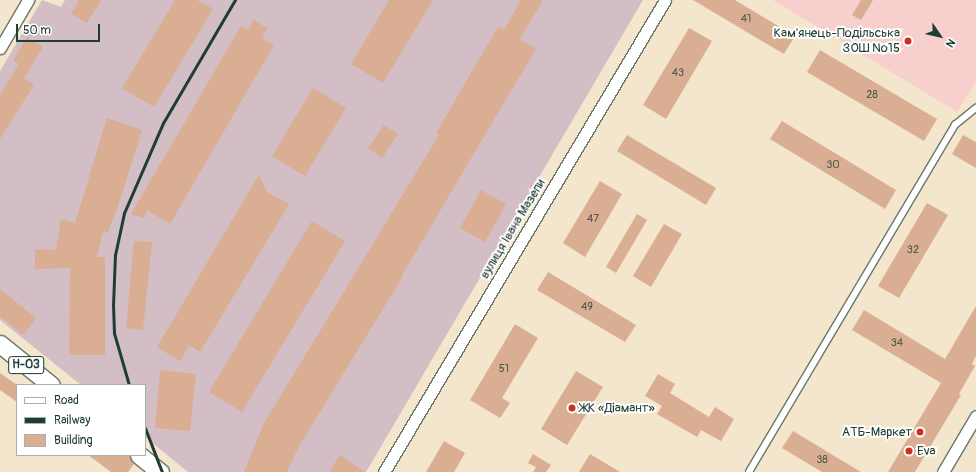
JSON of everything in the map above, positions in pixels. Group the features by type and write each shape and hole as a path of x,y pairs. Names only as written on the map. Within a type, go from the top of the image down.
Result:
{"main road":[{"name":"Н-03","path":"0,344 50,384"},
{"path":"140,456 160,472"}],"street":[{"path":"0,48 28,0"},
{"name":"вулиця Івана Мазепи","path":"384,472 666,0"},
{"path":"943,472 976,416"}],"lane":[{"path":"749,472 955,125 976,108"}],"shaded area":[{"path":"42,0 61,7 65,0 643,0 366,472 188,472 146,438 146,384 80,384 0,320 0,71"},
{"name":"Кам'янець-Подільська ЗОШ №15","path":"773,0 976,0 976,82 957,112"}],"building":[{"path":"79,0 101,0 87,23 71,14"},
{"path":"175,0 197,0 213,9 154,107 122,88"},
{"path":"389,0 433,0 383,83 351,64"},
{"path":"521,0 543,0 520,39 536,49 402,275 403,276 298,448 287,472 244,472 263,425 439,135 436,133 498,27 504,30"},
{"path":"693,0 735,0 795,36 784,54"},
{"path":"861,0 873,0 861,20 852,15"},
{"path":"254,20 267,28 262,38 274,45 170,224 147,210 144,218 131,214 241,26 248,30"},
{"path":"689,28 712,41 666,119 643,105"},
{"path":"27,37 43,47 24,78 34,85 0,139 0,95 19,64 13,60"},
{"path":"820,50 937,119 924,141 807,72"},
{"path":"313,88 346,108 305,176 272,156"},
{"path":"107,118 142,130 118,206 108,232 103,231 97,257 105,257 105,355 69,355 70,268 35,269 35,249 56,250 61,219 75,223"},
{"path":"782,121 896,190 885,209 770,139"},
{"path":"384,125 398,134 382,158 368,148"},
{"path":"627,135 716,188 706,205 617,151"},
{"path":"963,135 976,142 976,168 952,154"},
{"path":"259,175 267,192 289,204 200,352 189,345 180,361 157,347"},
{"path":"600,181 622,194 585,257 563,243"},
{"path":"481,190 506,204 485,242 460,228"},
{"path":"927,203 948,215 899,298 878,286"},
{"path":"637,214 647,220 616,273 606,267"},
{"path":"312,221 345,241 242,412 209,392"},
{"path":"664,224 682,234 651,287 633,276"},
{"path":"134,241 152,242 143,330 126,328"},
{"path":"548,272 636,325 625,342 537,290"},
{"path":"0,289 36,318 23,335 0,316"},
{"path":"976,306 976,356 972,364 975,366 959,394 961,395 915,472 888,472 941,383 852,330 864,310 945,359"},
{"path":"515,324 538,338 502,398 510,403 500,418 470,400"},
{"path":"160,370 196,374 190,431 155,428"},
{"name":"ЖК «Діамант»","path":"576,371 603,387 567,445 541,429"},
{"path":"0,373 16,384 16,401 0,390"},
{"path":"658,374 675,384 670,393 709,417 715,407 734,419 721,441 701,430 697,437 657,414 662,406 645,396"},
{"path":"793,431 861,472 822,472 782,448"},
{"path":"444,441 465,453 454,472 426,472"},
{"path":"533,454 551,465 546,472 533,472 536,467 528,463"},
{"path":"590,454 620,472 579,472"},
{"path":"340,455 365,472 329,472"},
{"path":"89,456 130,456 134,464 128,472 111,472"}],"railway":[{"path":"129,384 114,333 113,306 115,255 124,213 163,123 235,0"},
{"path":"146,431 162,472"}],"place":[{"name":"Кам'янець-Подільська ЗОШ №15","path":"908,41"},
{"name":"ЖК «Діамант»","path":"572,408"},
{"name":"АТБ-Маркет","path":"920,432"},
{"name":"Eva","path":"909,451"}]}
